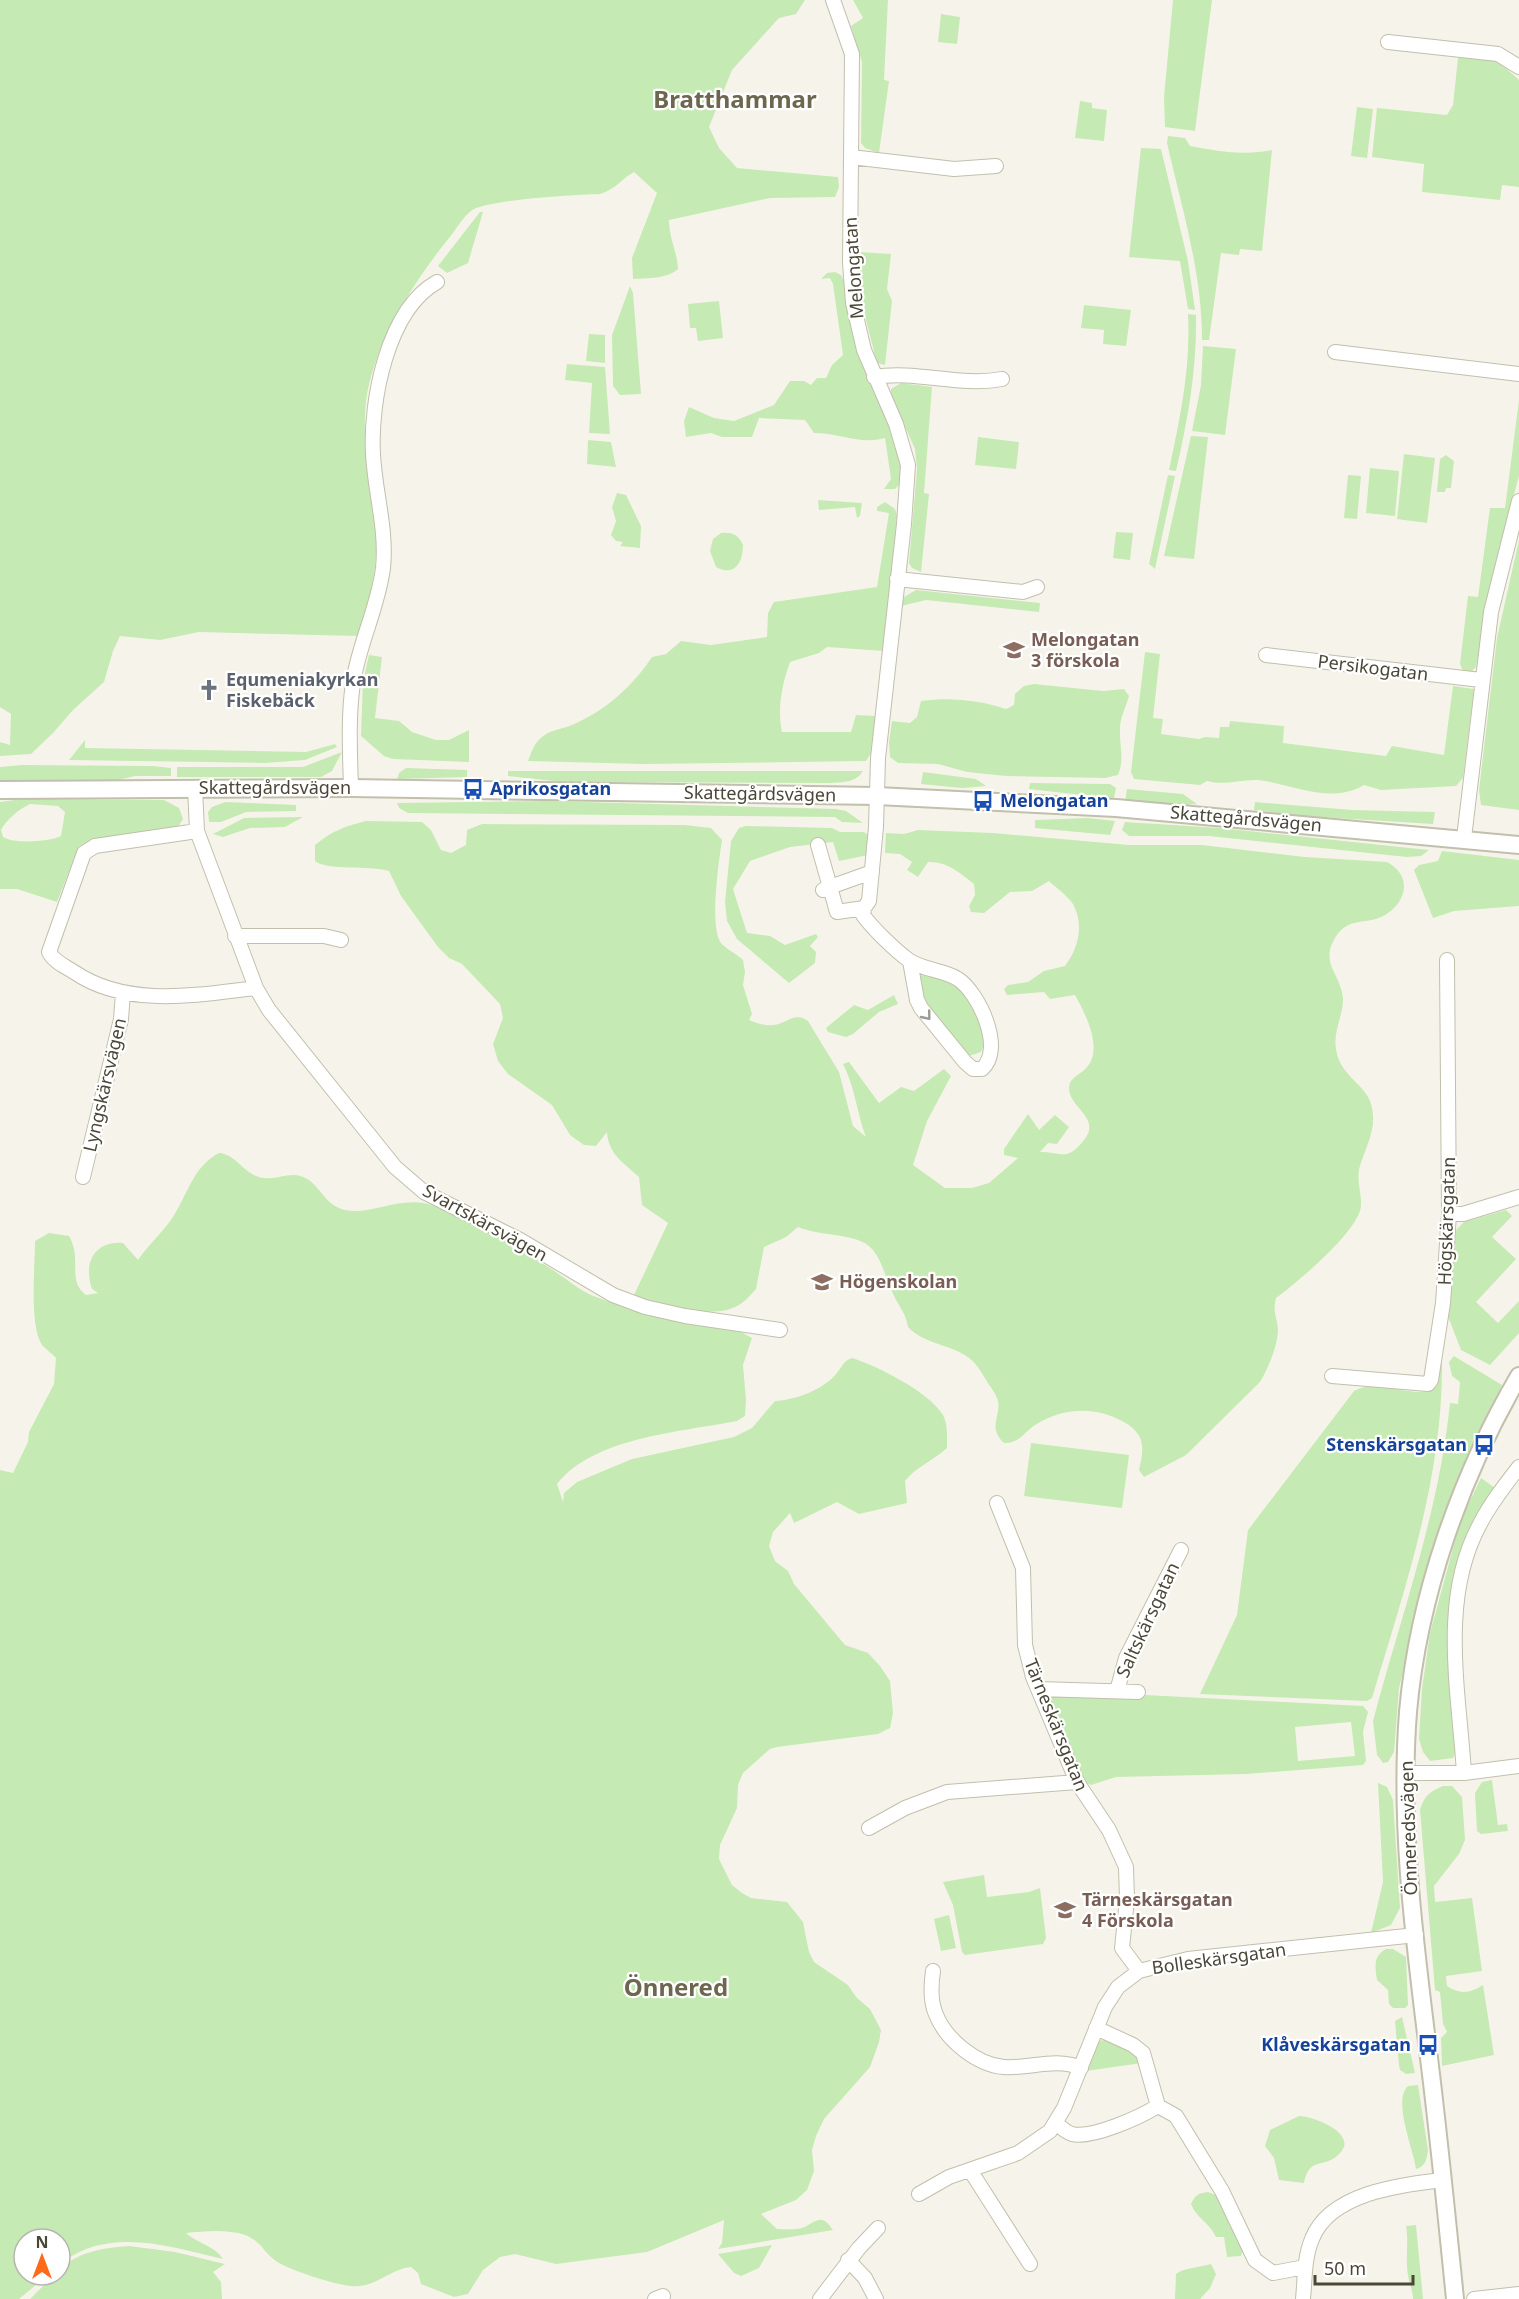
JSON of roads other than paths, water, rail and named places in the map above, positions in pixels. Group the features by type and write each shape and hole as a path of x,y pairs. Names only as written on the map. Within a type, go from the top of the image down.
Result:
{"street":[{"name":"Melongatan","path":"833,0 847,33 852,54 850,263 853,303 864,350 896,424 908,465 905,515 878,758 870,901 864,908"},
{"path":"1388,42 1498,54 1519,67"},
{"path":"851,157 954,169 996,166"},
{"path":"351,788 353,683 380,586 383,566 383,523 373,454 377,393 397,330 422,291 437,282"},
{"path":"1335,352 1519,374"},
{"path":"874,377 908,374 981,382 1002,379"},
{"path":"1464,838 1481,680 1497,581 1519,501"},
{"path":"897,579 1023,592 1037,587"},
{"name":"Persikogatan","path":"1266,655 1481,680"},
{"name":"Svartskärsvägen","path":"195,788 197,831 256,988 269,1010 395,1167 424,1192 520,1240 594,1286 622,1298 645,1307 685,1316 780,1330"},
{"name":"Skattegårdsvägen","path":"0,790 351,788 877,796 1106,808 1464,838 1519,845"},
{"path":"197,831 95,846 84,853 50,952 55,960 84,979 123,993 194,995 256,988"},
{"path":"818,845 827,888 837,912 864,908 864,918 910,961 946,973 959,980 971,991 981,1008 992,1047 991,1057 982,1069 973,1069 965,1062 921,1008 916,1000 910,961"},
{"path":"827,888 872,872"},
{"path":"235,936 324,936 341,940"},
{"name":"Högskärsgatan","path":"1332,1376 1428,1384 1433,1371 1440,1330 1449,1214 1447,960"},
{"name":"Lyngskärsvägen","path":"83,1177 121,1019 123,993"},
{"path":"1449,1214 1463,1214 1519,1197"},
{"name":"Önneredsvägen","path":"1455,2299 1408,1860 1406,1773 1413,1674 1438,1565 1465,1488 1493,1423 1519,1376"},
{"path":"1464,1773 1455,1644 1457,1598 1462,1570 1479,1524 1519,1467"},
{"name":"Tärneskärsgatan","path":"997,1503 1023,1568 1025,1646 1038,1689 1077,1782 1109,1830 1126,1867 1127,1899 1122,1948 1138,1971"},
{"name":"Saltskärsgatan","path":"1117,1691 1126,1658 1181,1550"},
{"path":"1038,1689 1138,1692"},
{"path":"1406,1773 1464,1773 1519,1766"},
{"path":"869,1828 905,1808 947,1791 1077,1782"},
{"name":"Bolleskärsgatan","path":"919,2194 933,2184 1029,2147 1056,2123 1112,1995 1127,1978 1138,1971 1188,1959 1416,1935"},
{"path":"933,1971 933,2002 938,2020 954,2039 977,2059 1006,2067 1054,2062 1081,2068"},
{"path":"1096,2028 1133,2044 1143,2053 1158,2106 1176,2116 1222,2191 1255,2260 1273,2273 1305,2267"},
{"path":"1056,2123 1067,2133 1081,2136 1132,2120 1158,2106"},
{"path":"970,2170 1030,2264"},
{"path":"1303,2299 1305,2267 1312,2238 1334,2211 1350,2202 1392,2188 1443,2180"},
{"path":"820,2299 848,2260 878,2228"},
{"path":"848,2260 865,2278 876,2299"},
{"path":"1474,2299 1519,2294"}],"place":[{"name":"Melongatan 3 förskola","path":"1014,650"},
{"name":"Equmeniakyrkan Fiskebäck","path":"209,690"},
{"name":"Aprikosgatan","path":"473,789"},
{"name":"Melongatan","path":"983,801"},
{"name":"Högenskolan","path":"822,1282"},
{"name":"Stenskärsgatan","path":"1484,1445"},
{"name":"Tärneskärsgatan 4 Förskola","path":"1065,1910"},
{"name":"Klåveskärsgatan","path":"1428,2045"}],"district":[{"name":"Bratthammar","path":"735,100"},
{"name":"Önnered","path":"676,1988"}]}
